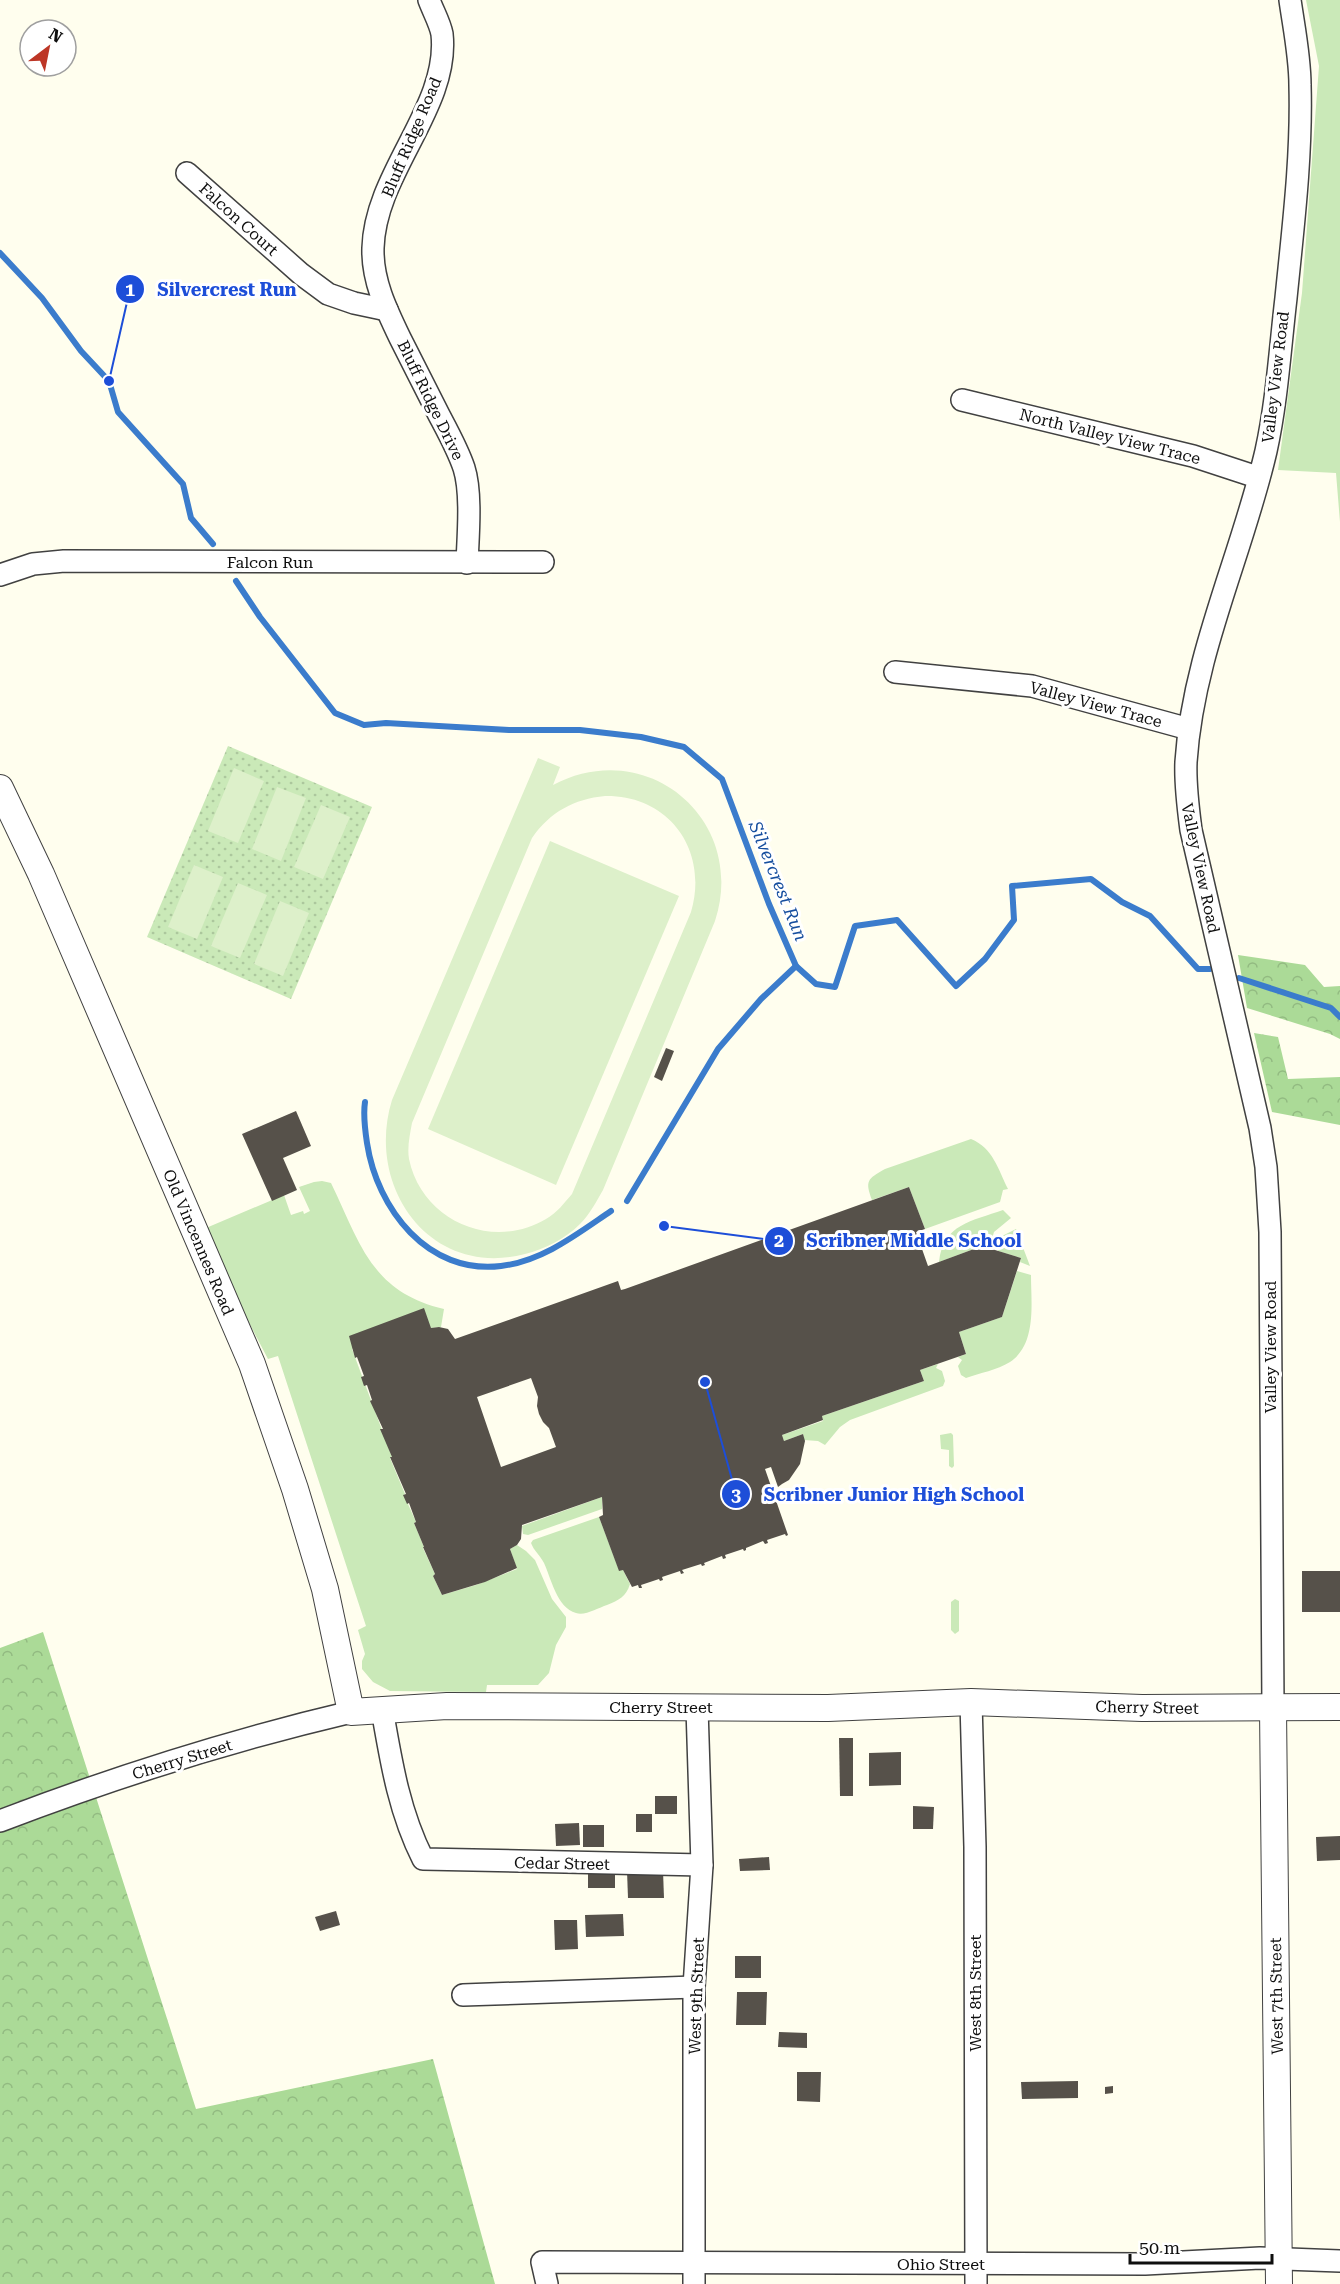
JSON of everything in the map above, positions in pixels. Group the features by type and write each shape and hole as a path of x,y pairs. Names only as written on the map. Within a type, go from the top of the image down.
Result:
{"street":[{"name":"Bluff Ridge Road","path":"387,310 373,261 375,229 395,170 429,101 441,67 442,32 429,0"},
{"name":"Valley View Road","path":"1273,1708 1270,1244 1266,1167 1255,1103 1191,830 1186,798 1186,764 1189,729 1203,659 1249,515 1272,418 1299,156 1300,86 1290,0"},
{"name":"Falcon Court","path":"187,173 301,274 328,294 354,303 387,310"},
{"name":"Bluff Ridge Drive","path":"387,310 431,396 465,470 468,510 467,563"},
{"name":"North Valley View Trace","path":"962,400 1193,456 1257,477"},
{"name":"Falcon Run","path":"0,575 33,564 64,561 543,562"},
{"name":"Valley View Trace","path":"895,672 1032,686 1189,729"},
{"name":"Old Vincennes Road","path":"0,789 41,874 252,1364 295,1489 325,1589 351,1712"},
{"name":"Cherry Street","path":"0,1821 130,1774 293,1726 351,1712 382,1709 447,1706 828,1708 971,1702 1142,1708 1340,1707"},
{"name":"West 8th Street","path":"971,1702 975,1847 976,2274"},
{"name":"West 9th Street","path":"694,2274 694,1987 702,1865 697,1708"},
{"name":"West 7th Street","path":"1273,1708 1279,2284"},
{"name":"Cedar Street","path":"382,1709 393,1775 413,1839 423,1858 702,1865"},
{"path":"463,1995 694,1987"},
{"name":"Ohio Street","path":"547,2284 542,2262 694,2274 976,2274 1278,2258 1340,2261"}],"green space":[{"path":"1306,0 1340,0 1340,522 1336,473 1278,470 1302,293 1319,66"},
{"path":"228,746 372,807 291,999 147,937"},
{"path":"538,758 560,767 553,785 588,772 623,771 654,779 682,796 703,820 717,850 721,884 715,921 603,1190 580,1224 561,1239 540,1249 525,1254 491,1258 460,1253 434,1239 413,1219 397,1194 388,1164 386,1133 392,1100","holes":["605,796 628,798 648,805 666,816 679,831 689,848 694,868 695,889 691,912 572,1194 550,1217 525,1228 504,1232 482,1230 462,1224 444,1214 428,1199 416,1181 408,1154 412,1123 532,838 555,814 573,804"]},
{"path":"234,768 264,781 238,843 208,831"},
{"path":"277,787 306,798 281,861 252,849"},
{"path":"321,805 350,817 323,879 294,867"},
{"path":"550,841 679,896 556,1185 428,1129"},
{"path":"194,865 223,877 197,939 168,927"},
{"path":"238,883 267,895 240,958 211,946"},
{"path":"280,901 309,913 283,976 254,964"},
{"path":"1238,955 1305,965 1324,987 1340,986 1340,1039 1247,1008"},
{"path":"1254,1033 1278,1037 1288,1079 1340,1077 1340,1125 1272,1112"},
{"path":"971,1139 985,1148 998,1167 1008,1189 1003,1190 1000,1202 925,1229 909,1187 872,1200 868,1184 871,1178 879,1172"},
{"path":"322,1181 331,1183 360,1245 384,1277 400,1291 419,1301 444,1309 441,1327 352,1349 392,1457 390,1458 416,1522 414,1523 423,1548 435,1574 433,1576 442,1595 517,1569 510,1549 517,1545 535,1560 552,1599 566,1617 566,1627 556,1645 549,1673 538,1685 487,1685 486,1692 390,1691 373,1682 362,1669 365,1654 358,1630 366,1626 278,1356 268,1359 233,1292 206,1228 284,1195 291,1215 303,1211 304,1214 310,1211 299,1187"},
{"path":"1003,1210 1011,1218 994,1232 989,1248 982,1246 939,1262 946,1239 953,1232 970,1221"},
{"path":"1016,1229 1030,1266 1020,1262 1021,1258 998,1251 1002,1236"},
{"path":"1017,1271 1031,1275 1031,1322 1025,1345 1010,1362 966,1378 961,1375 958,1366 962,1360 958,1357 966,1354 959,1332 1002,1317"},
{"path":"938,1364 936,1368 942,1371 945,1381 943,1386 850,1420 840,1427 825,1445 818,1441 804,1440 803,1434 784,1441 782,1435 823,1421 822,1416 924,1381 920,1370"},
{"path":"951,1433 953,1435 954,1466 952,1468 949,1466 949,1450 941,1449 940,1435"},
{"path":"602,1497 602,1509 528,1535 523,1534 522,1526"},
{"path":"599,1517 619,1570 623,1570 630,1584 622,1598 580,1614 569,1610 559,1599 544,1563 531,1543 533,1540"},
{"path":"955,1599 959,1601 959,1631 955,1634 951,1630 951,1602"},
{"path":"43,1632 196,2109 433,2059 495,2284 0,2284 0,1648"}],"building":[{"path":"666,1048 674,1051 662,1081 654,1077"},
{"path":"296,1111 311,1146 283,1158 297,1190 272,1201 242,1134"},
{"path":"909,1187 925,1229 916,1232 928,1266 982,1246 1021,1258 1002,1317 959,1332 966,1354 920,1370 924,1381 822,1416 823,1420 782,1435 784,1441 803,1434 805,1441 800,1464 789,1480 778,1487 771,1467 765,1469 788,1535 767,1540 768,1543 765,1544 763,1541 744,1551 743,1549 725,1555 726,1558 723,1559 722,1556 702,1566 701,1564 682,1570 684,1573 681,1574 680,1571 662,1577 663,1580 659,1579 641,1585 642,1588 638,1585 632,1587 623,1570 619,1571 599,1517 603,1515 602,1497 522,1525 521,1539 510,1549 517,1568 485,1582 442,1595 433,1576 435,1574 414,1523 416,1522 409,1503 407,1504 403,1495 406,1494 390,1457 392,1457 380,1429 383,1429 370,1401 372,1400 367,1385 364,1386 361,1377 364,1376 357,1357 355,1358 349,1336 424,1308 431,1328 448,1329 455,1339 618,1281 621,1290","holes":["531,1378 538,1397 539,1414 549,1428 556,1447 501,1467 477,1397"]},
{"path":"1302,1571 1340,1571 1340,1612 1302,1612"},
{"path":"839,1738 853,1738 853,1796 840,1796"},
{"path":"901,1752 901,1785 869,1786 869,1753"},
{"path":"655,1796 677,1796 677,1814 655,1814"},
{"path":"913,1806 934,1807 933,1829 913,1829"},
{"path":"636,1814 652,1814 652,1832 636,1832"},
{"path":"579,1823 580,1845 556,1846 555,1824"},
{"path":"583,1825 604,1825 604,1847 583,1847"},
{"path":"1340,1836 1340,1860 1317,1861 1316,1837"},
{"path":"769,1857 770,1870 740,1871 739,1859"},
{"path":"588,1871 615,1871 615,1888 588,1888"},
{"path":"627,1871 663,1871 664,1898 628,1898"},
{"path":"336,1911 340,1925 320,1931 315,1917"},
{"path":"623,1914 624,1936 586,1937 585,1915"},
{"path":"554,1920 577,1920 578,1949 555,1950"},
{"path":"735,1956 761,1956 761,1978 735,1978"},
{"path":"737,1992 767,1992 766,2025 736,2025"},
{"path":"779,2032 807,2033 807,2048 778,2047"},
{"path":"797,2072 821,2072 820,2102 797,2101"},
{"path":"1078,2081 1078,2098 1022,2099 1021,2082"},
{"path":"1113,2086 1113,2093 1105,2094 1105,2087"}],"waterway":[{"name":"Silvercrest Run","path":"0,253 42,298 81,351 109,381 118,412 183,484 191,518 213,544"},
{"name":"Silvercrest Run","path":"236,581 260,617 335,713 364,725 386,723 509,730 580,730 641,737 684,747 722,779 769,904 796,966 816,984 835,987 855,926 897,920 956,986 985,959 1014,920 1012,886 1091,879 1122,902 1150,916 1198,969 1210,969"},
{"path":"627,1201 718,1049 761,999 796,966"},
{"name":"Silvercrest Run","path":"1239,978 1331,1008 1340,1017"},
{"path":"365,1102 367,1143 382,1191 410,1233 429,1248 451,1260 475,1266 501,1266 531,1259 559,1245 611,1211"}],"place":[{"name":"Silvercrest Run","path":"109,381"},
{"name":"Scribner Middle School","path":"664,1226"},
{"name":"Scribner Junior High School","path":"705,1382"}]}
